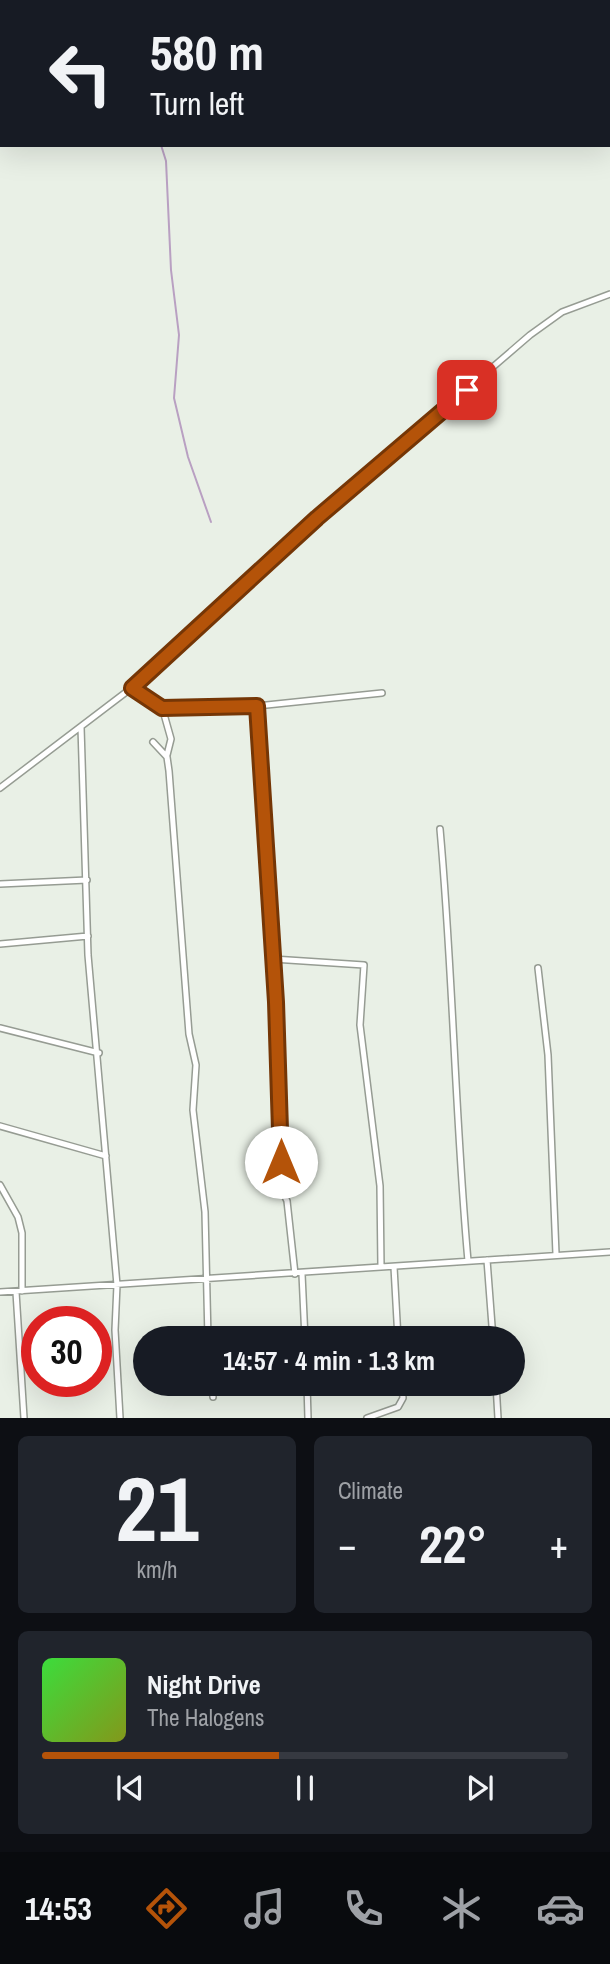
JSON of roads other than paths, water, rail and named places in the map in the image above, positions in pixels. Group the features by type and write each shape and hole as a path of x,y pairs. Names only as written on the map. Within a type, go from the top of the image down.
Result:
{"street":[{"path":"0,788 132,688 317,518 530,335 562,312 610,294"},
{"path":"132,688 162,708 257,706 382,694"},
{"path":"257,706 273,959 282,1147 280,1186 287,1201 304,1326"},
{"path":"162,708 171,739 167,757 189,1034 195,1065 193,1110 205,1212 207,1326"},
{"path":"81,727 88,936 117,1284 115,1329 120,1418"},
{"path":"153,742 167,757"},
{"path":"440,829 454,1019 457,1139 468,1261"},
{"path":"0,884 87,880"},
{"path":"0,944 88,936"},
{"path":"273,959 364,965 360,1024 380,1186 381,1267"},
{"path":"538,968 548,1055 547,1084 556,1254"},
{"path":"0,1028 99,1053"},
{"path":"0,1126 106,1156"},
{"path":"0,1185 18,1217 22,1233 19,1291 24,1418"},
{"path":"0,1292 610,1252"},
{"path":"487,1260 492,1326"},
{"path":"394,1267 397,1326"},
{"path":"307,1396 308,1418"},
{"path":"368,1418 398,1407 403,1396"},
{"path":"497,1396 498,1418"}],"waterway":[{"path":"162,147 166,161 171,270 179,335 174,398 188,457 211,522"}]}
